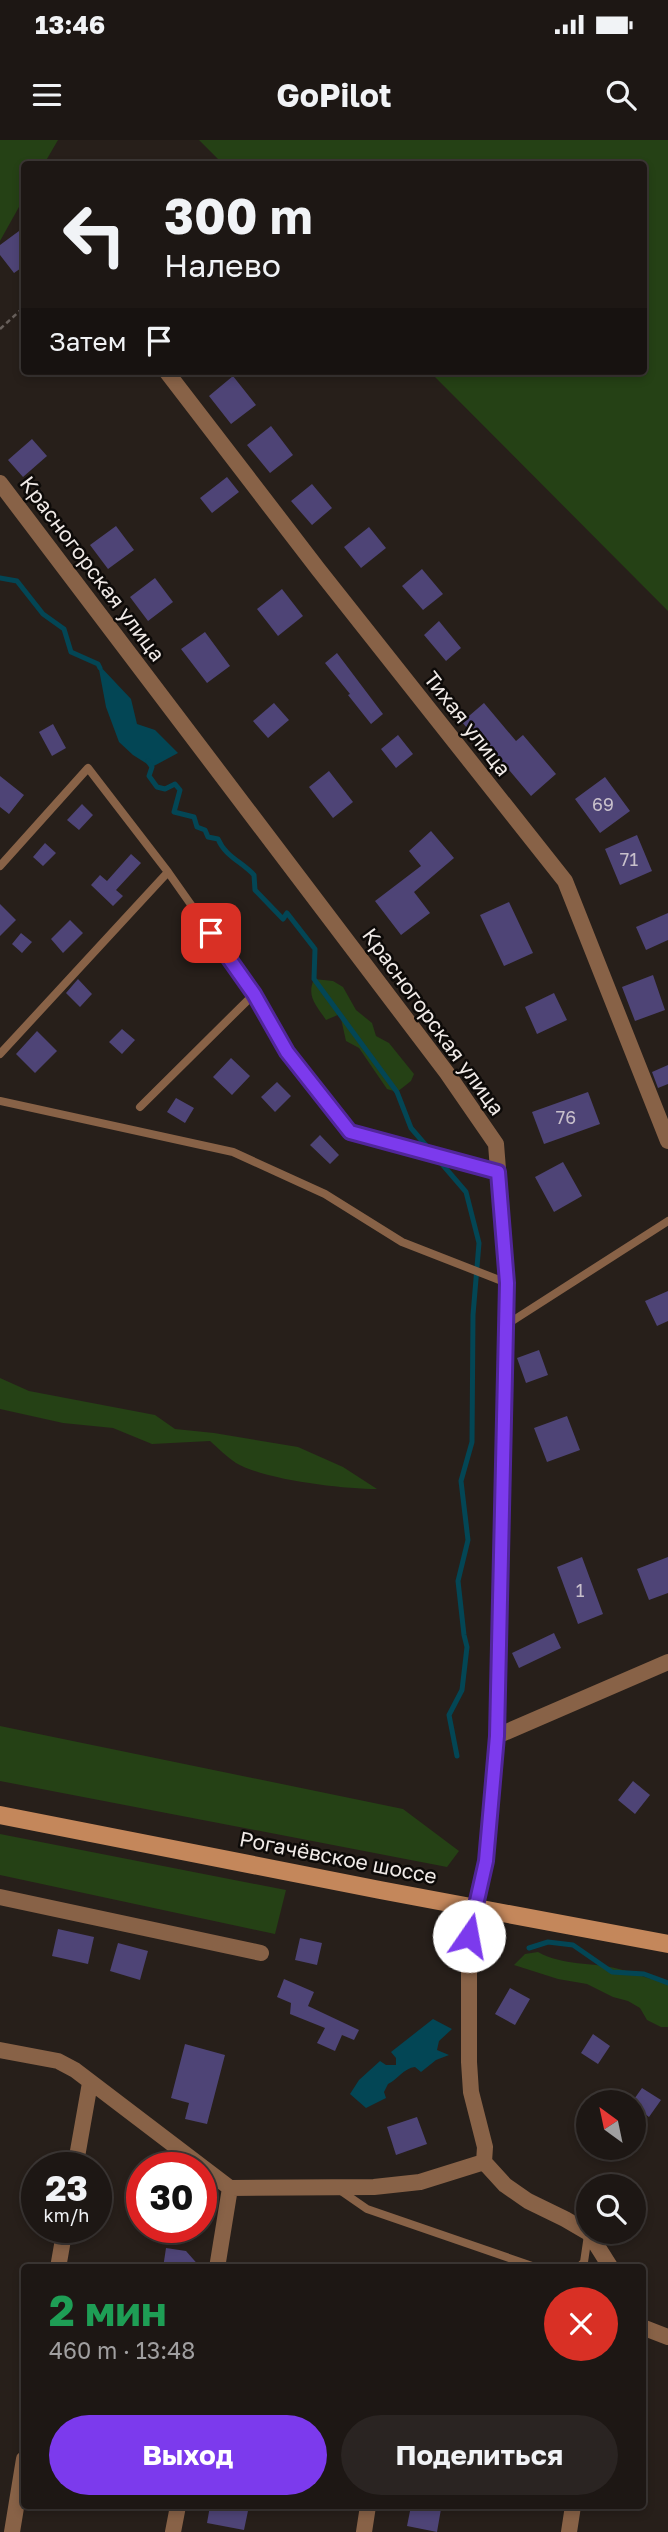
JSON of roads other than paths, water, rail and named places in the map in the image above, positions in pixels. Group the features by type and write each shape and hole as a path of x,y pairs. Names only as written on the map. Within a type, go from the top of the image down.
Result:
{"main road":[{"name":"Рогачёвское шоссе","path":"0,1815 380,1891 668,1944"}],"street":[{"name":"Тихая улица","path":"169,375 317,569 565,881 668,1141"},
{"name":"Красногорская улица","path":"0,483 447,1073 496,1144 507,1283 497,1736 486,1861 469,1936 469,2062 471,2092 485,2147 484,2162"},
{"path":"497,1736 668,1662"},
{"path":"0,1896 261,1953"},
{"path":"0,2050 58,2061 90,2082 230,2188 373,2187 420,2182 484,2162 506,2185 528,2201 576,2226"},
{"path":"78,2152 90,2082"},
{"path":"218,2264 230,2188"},
{"path":"59,2264 62,2243"},
{"path":"595,2244 608,2264"},
{"path":"646,2329 668,2337"},
{"path":"12,2532 21,2477"},
{"path":"173,2532 177,2509"},
{"path":"364,2532 368,2509"},
{"path":"569,2532 573,2509"}],"lane":[{"path":"0,866 88,768 168,872 254,994 287,1052 350,1132 498,1172"},
{"path":"0,1054 168,872"},
{"path":"140,1107 254,994"},
{"path":"0,1101 233,1152 325,1194 402,1242 507,1283"},
{"path":"506,1325 668,1221"},
{"path":"335,2187 368,2209 526,2264"},
{"path":"582,2264 587,2244"}],"water":[{"path":"98,664 131,699 137,724 155,730 178,753 152,767 119,742 106,707"},
{"path":"433,2019 452,2029 439,2041 437,2050 449,2055 436,2060 421,2072 415,2067 408,2069 388,2084 384,2092 386,2098 366,2108 350,2094 359,2080 380,2061 386,2065 396,2065 396,2058 391,2052"}],"waterway":[{"path":"0,578 17,581 43,614 64,629 71,652 98,664 100,668"},
{"path":"148,761 152,767 149,776 157,787 165,789 175,784 180,790 174,812 194,817 197,827 205,830 208,837 218,839 229,854 254,875 255,890 283,919 287,913 315,949 314,979 397,1092 411,1128 466,1192 479,1243 473,1315 472,1442 461,1481 468,1540 458,1581 467,1647 462,1690 449,1715 457,1756"},
{"path":"529,1948 548,1942 573,1945 612,1972 644,1974 668,1983"}]}
